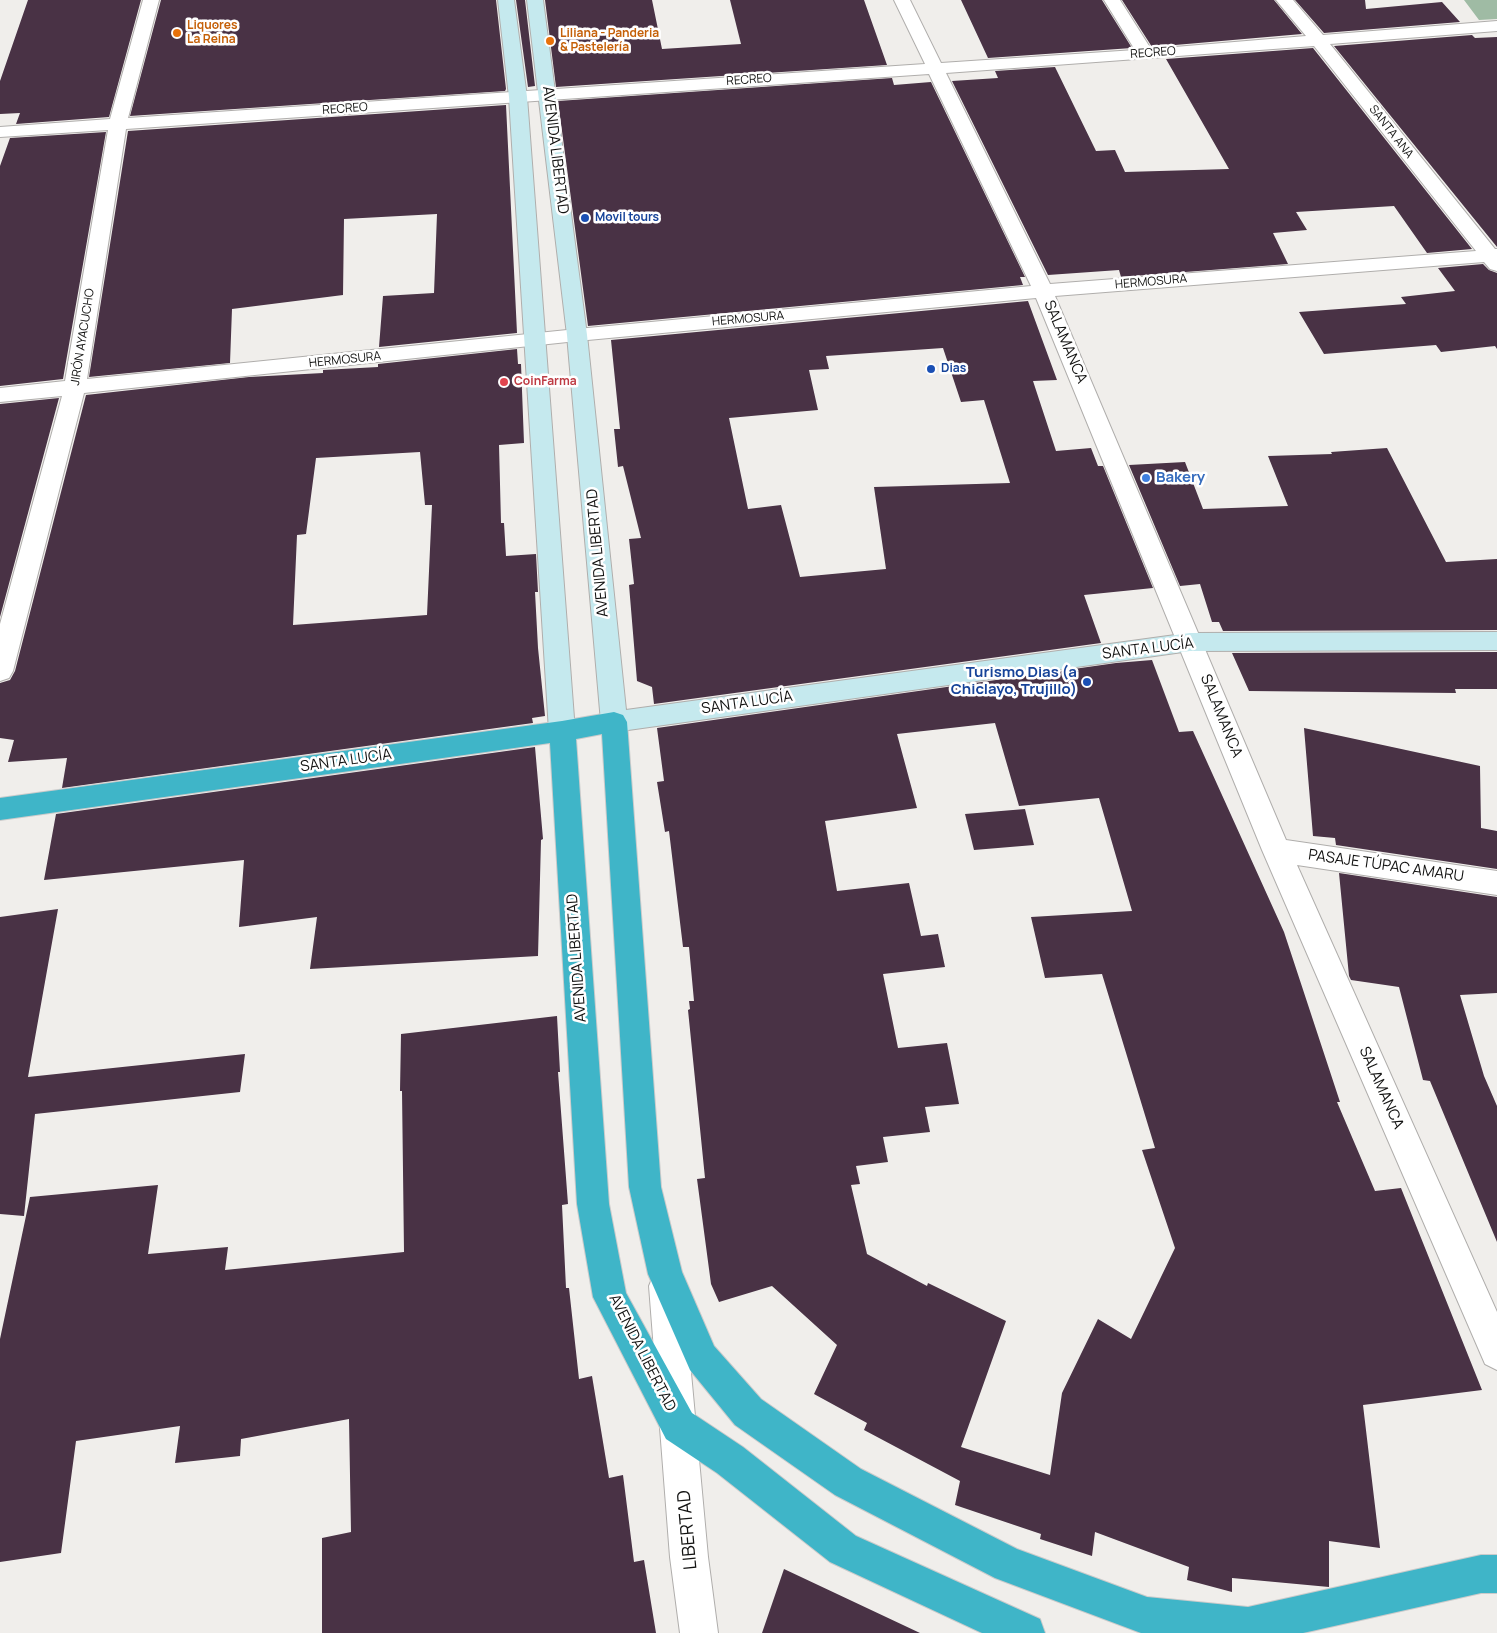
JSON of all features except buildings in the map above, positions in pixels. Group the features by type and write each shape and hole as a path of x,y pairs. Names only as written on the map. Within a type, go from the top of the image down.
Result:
{"highway":[{"name":"SANTA LUCÍA","path":"0,809 562,731 614,722"},
{"name":"AVENIDA LIBERTAD","path":"614,722 645,1187 665,1274"},
{"name":"AVENIDA LIBERTAD","path":"562,731 592,1204 610,1297 679,1426"},
{"path":"665,1274 702,1358 748,1412 848,1482 1008,1565 1147,1616 1248,1626 1481,1574 1497,1574"},
{"path":"679,1426 730,1460 842,1549 1026,1633"}],"main road":[{"name":"AVENIDA LIBERTAD","path":"506,0 518,97 562,731"},
{"name":"AVENIDA LIBERTAD","path":"535,0 577,335 614,722"},
{"name":"SANTA LUCÍA","path":"614,722 1190,642 1497,641"}],"street":[{"name":"JIRÓN AYACUCHO","path":"0,671 75,388 118,124 151,0"},
{"name":"SALAMANCA","path":"902,0 1043,290 1276,850 1497,1352"},
{"path":"1112,0 1146,54"},
{"name":"SANTA ANA","path":"1284,0 1494,258"},
{"name":"RECREO","path":"0,132 548,95 934,66 1146,54 1497,26"},
{"name":"HERMOSURA","path":"0,394 1043,290 1494,258"},
{"name":"PASAJE TÚPAC AMARU","path":"1276,850 1497,883"},
{"name":"AVENIDA LIBERTAD","path":"665,1274 679,1426"},
{"name":"LIBERTAD","path":"679,1426 689,1556 699,1633"}],"green space":[{"path":"1464,0 1497,0 1497,19 1479,20"}],"place":[{"name":"Liquores La Reina","path":"177,33"},
{"name":"Liliana - Panderia & Pastelería","path":"550,41"},
{"name":"Movil tours","path":"585,218"},
{"name":"Dias","path":"931,369"},
{"name":"CoinFarma","path":"504,382"},
{"name":"Bakery","path":"1146,478"},
{"name":"Turismo Dias (a Chiclayo, Trujillo)","path":"1087,682"}]}
